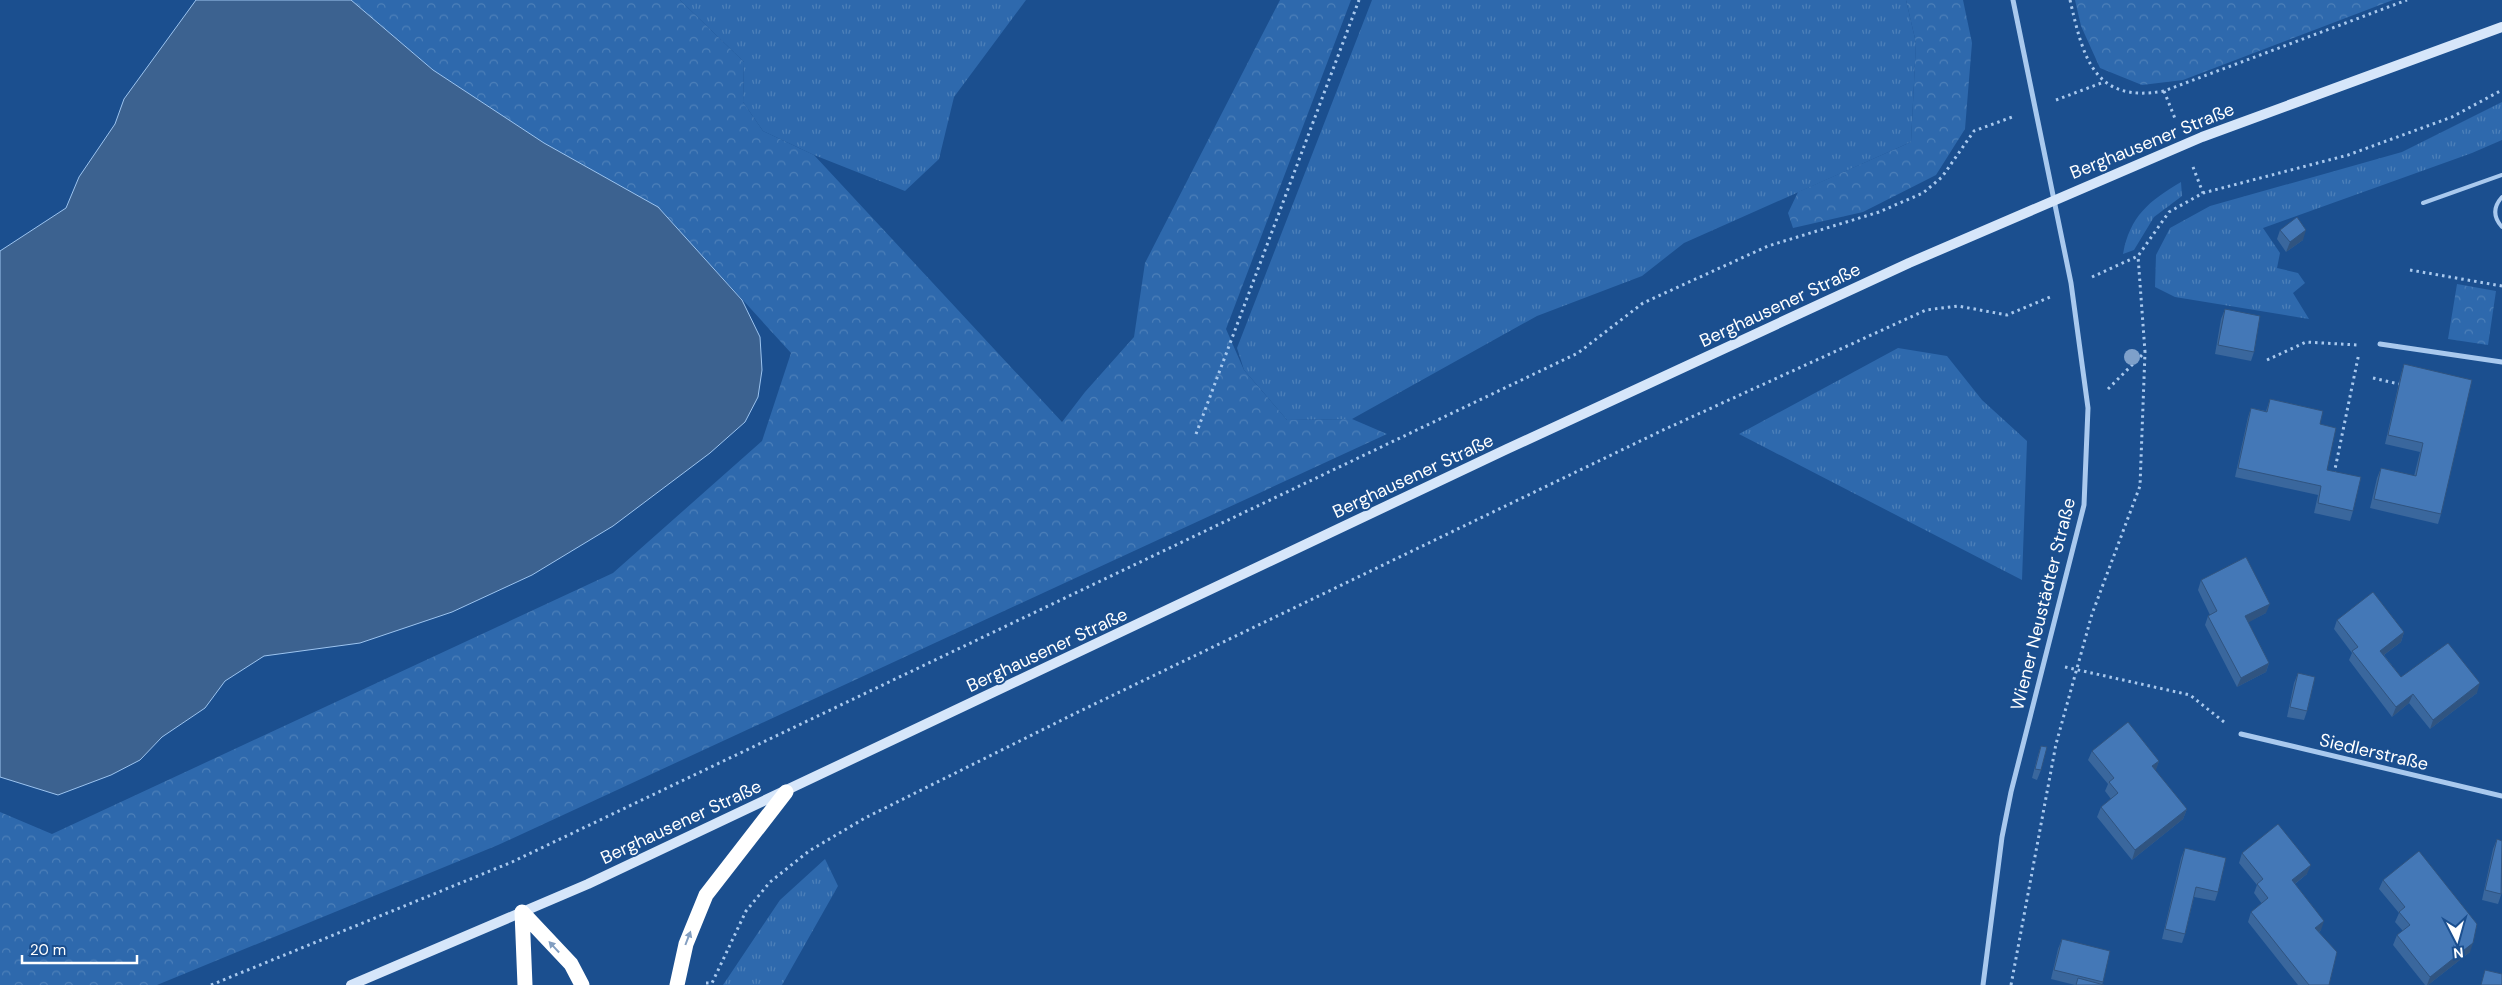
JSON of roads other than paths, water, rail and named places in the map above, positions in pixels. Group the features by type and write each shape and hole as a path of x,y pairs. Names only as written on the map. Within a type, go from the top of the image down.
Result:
{"highway":[{"path":"677,985 686,944 706,895 786,792"},
{"path":"522,912 525,985"},
{"path":"522,912 571,964 582,985"}],"street":[{"name":"Wiener Neustädter Straße","path":"1983,985 2002,837 2042,662 2084,504 2088,408 2071,287 2013,0"},
{"name":"Berghausener Straße","path":"351,985 522,912 786,792 1516,445 1909,263 2202,136 2502,27"},
{"path":"2380,344 2502,362"},
{"name":"Siedlerstraße","path":"2241,734 2502,796"}],"lane":[{"path":"2423,203 2502,175"},
{"path":"2502,197 2495,210 2496,220 2502,227"}]}
